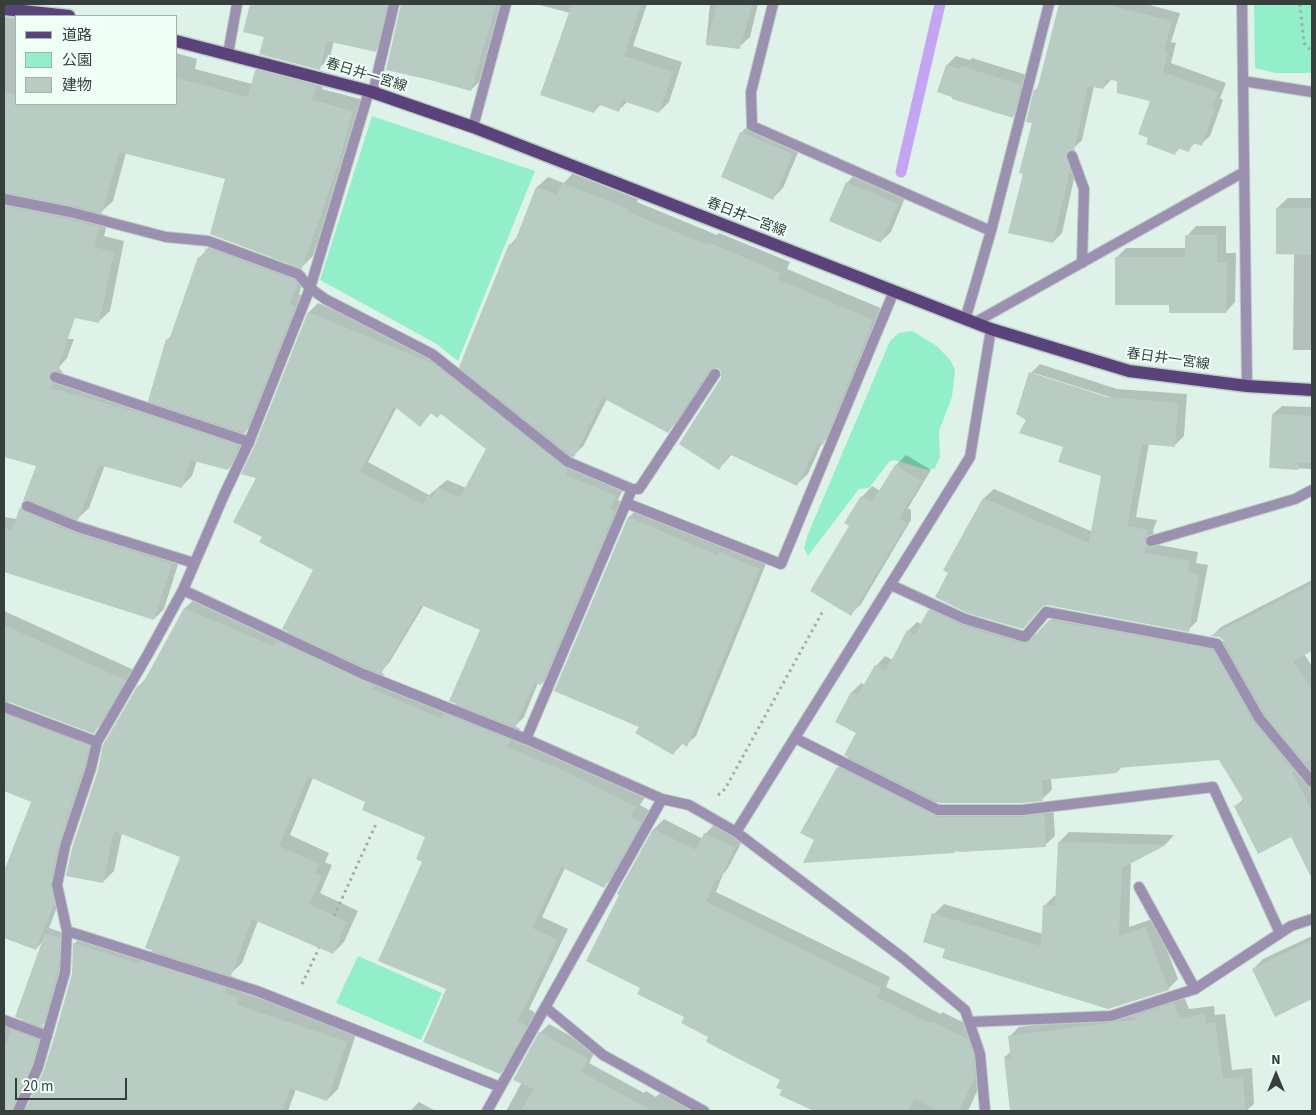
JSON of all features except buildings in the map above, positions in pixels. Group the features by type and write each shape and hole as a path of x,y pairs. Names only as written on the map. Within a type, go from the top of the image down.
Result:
{"main road":[{"path":"4,9 61,15"},
{"name":"春日井一宮線","path":"178,41 371,92 473,127 991,330 1128,371 1247,386 1312,390"}],"street":[{"path":"228,54 237,4"},
{"path":"18,1111 38,1067 65,972 67,931 57,885 65,846 91,768 97,742 183,590 249,442 310,288 371,92 394,4"},
{"path":"473,127 506,4"},
{"path":"773,4 751,92 752,126 991,231"},
{"path":"970,321 1048,4"},
{"path":"1242,4 1247,386"},
{"path":"1243,81 1312,92"},
{"path":"1072,156 1084,189 1082,263"},
{"path":"970,321 1082,263 1244,172"},
{"path":"4,199 70,212 166,237 208,241 298,274 310,288 325,299 432,354 568,462 632,489 639,489 715,374"},
{"path":"626,503 781,564 894,292"},
{"path":"736,832 970,457 991,330"},
{"path":"55,378 249,442"},
{"path":"526,739 632,489"},
{"path":"1151,541 1295,499 1312,490"},
{"path":"27,506 78,527 194,563"},
{"path":"891,585 964,619 1025,637 1046,612 1218,644 1259,718 1312,782"},
{"path":"183,590 362,674 526,739 662,799 688,805 736,832 903,958 965,1010 980,1054 985,1111"},
{"path":"4,707 97,742"},
{"path":"795,738 938,810 1022,810 1213,787 1280,933"},
{"path":"487,1111 662,799"},
{"path":"1139,887 1195,989"},
{"path":"969,1022 1111,1016 1195,989 1290,926 1312,918"},
{"path":"67,931 257,991 500,1087"},
{"path":"545,1007 603,1055 704,1111"},
{"path":"4,1020 47,1036"}],"path":[{"path":"1300,4 1304,44 1312,52"},
{"path":"699,810 725,789 824,609"},
{"path":"334,916 376,824"},
{"path":"292,1005 319,948"}],"green space":[{"path":"1254,4 1312,4 1312,73 1276,73 1255,68"},
{"path":"372,116 535,171 458,361 435,343 320,280"},
{"path":"912,331 937,346 951,361 955,370 952,397 939,431 940,457 935,468 928,470 894,460 889,462 869,488 859,489 808,556 804,548 808,534 890,341 899,333"},
{"path":"358,956 442,993 421,1040 336,1003"}],"waterway":[{"path":"901,172 940,4"}]}
